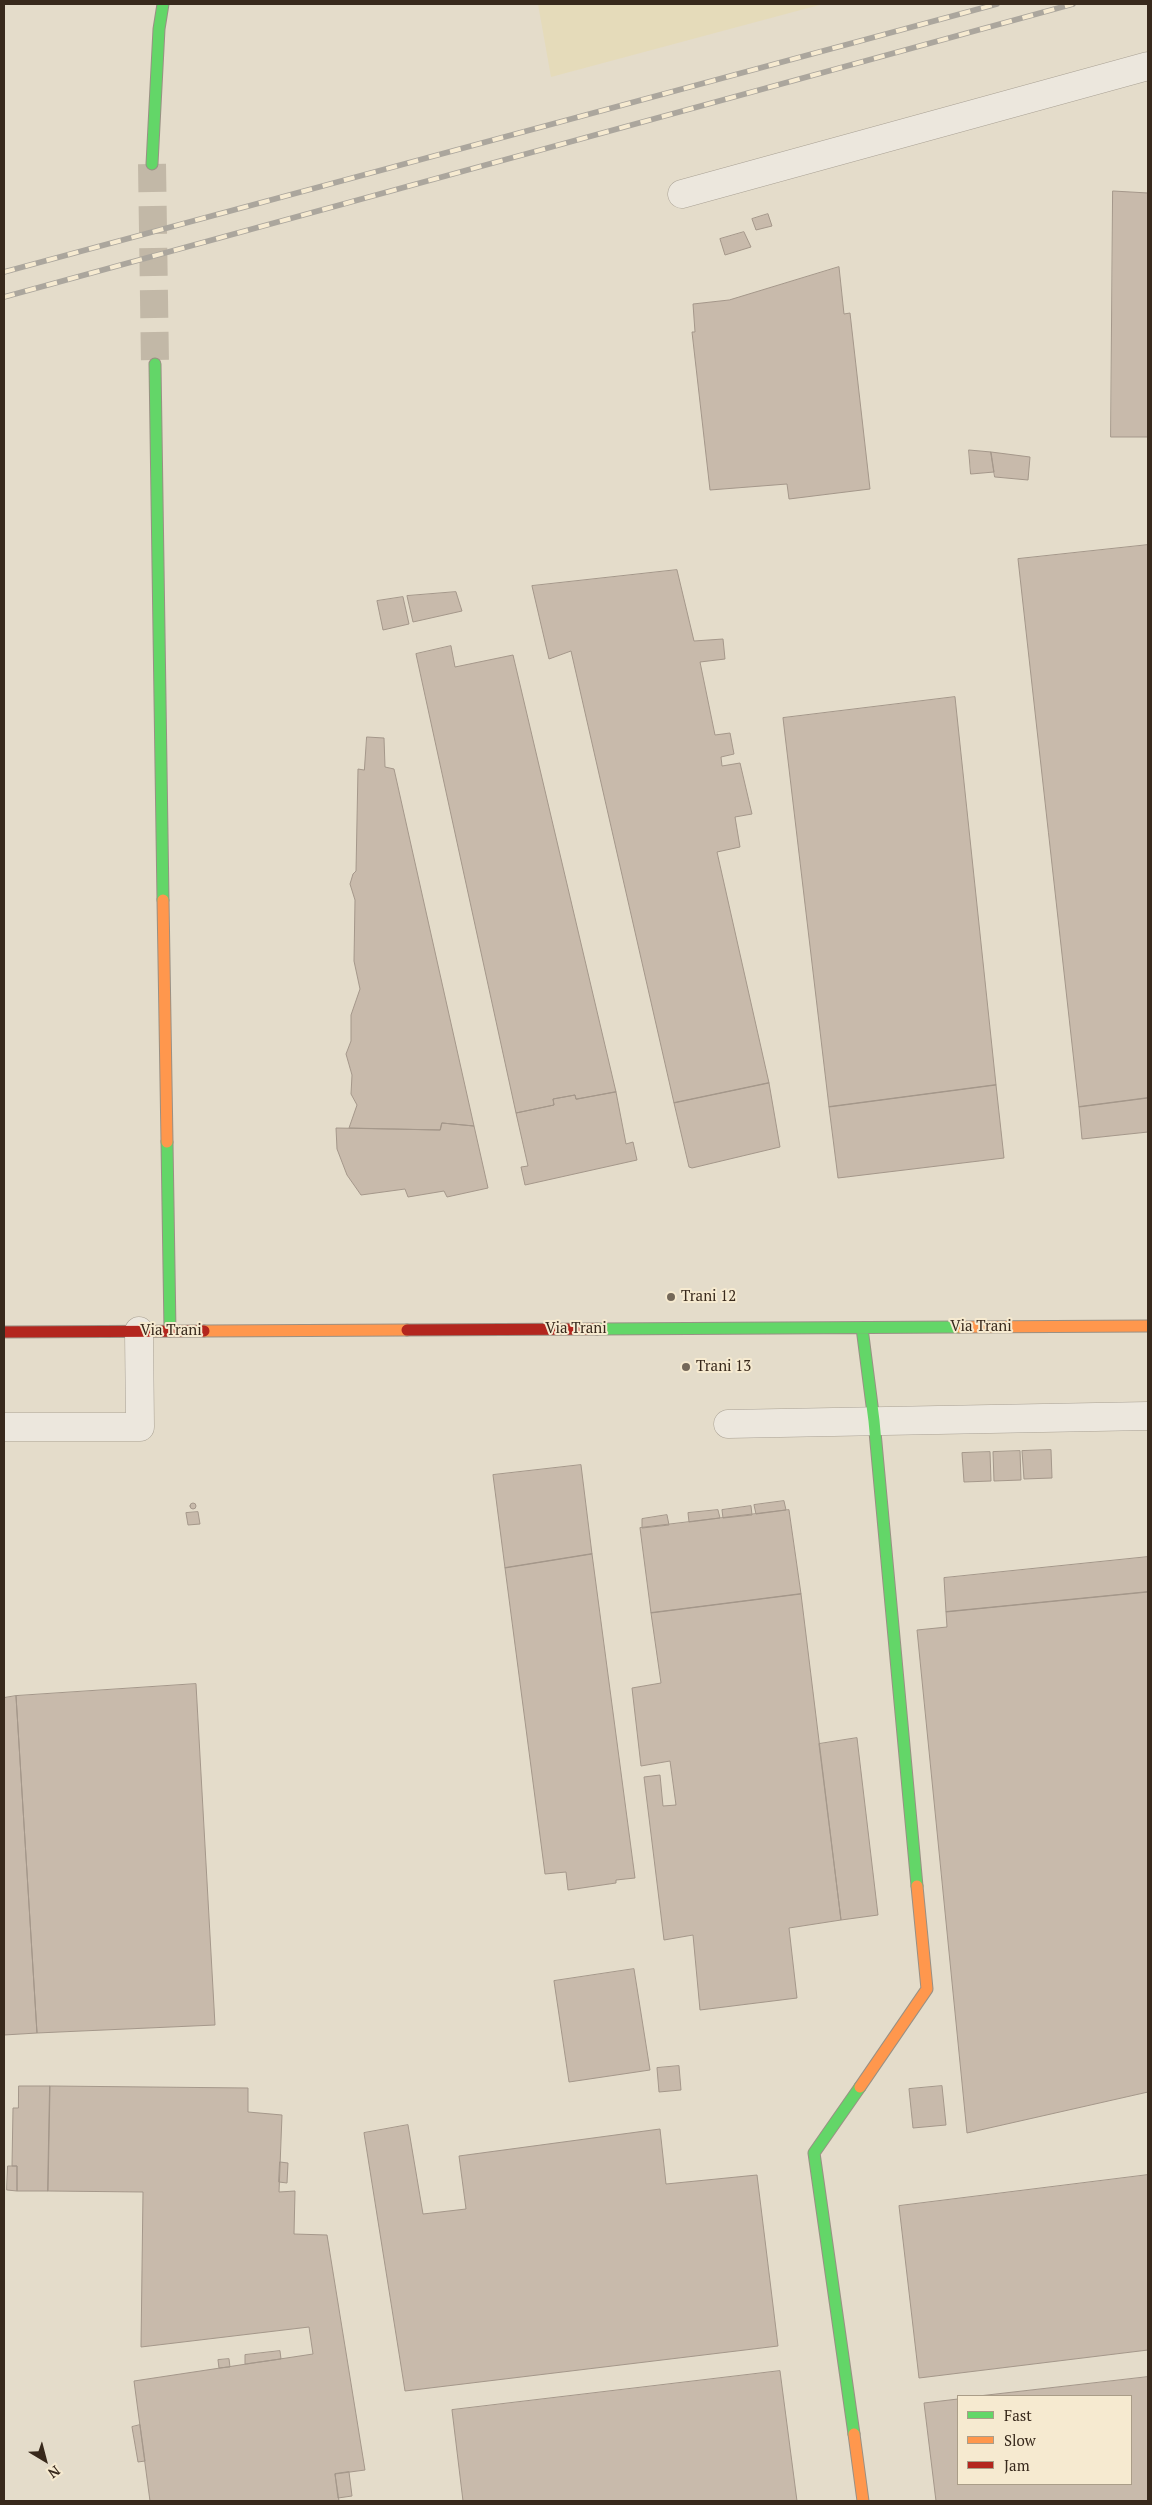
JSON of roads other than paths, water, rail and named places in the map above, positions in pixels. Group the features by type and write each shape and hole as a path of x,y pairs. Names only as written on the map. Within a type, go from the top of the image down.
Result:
{"street":[{"path":"152,164 159,30 163,4"},
{"path":"682,194 1148,66"},
{"path":"155,364 170,1331"},
{"name":"Via Trani","path":"4,1332 1148,1326"},
{"path":"862,1328 874,1421 927,1989 814,2154 863,2501"},
{"path":"4,1427 140,1427 139,1331"},
{"path":"728,1424 1148,1416"}],"tunnel":[{"path":"152,164 155,364"}],"railway":[{"path":"4,272 997,4"},
{"path":"4,297 1073,4"}],"place":[{"name":"Trani 12","path":"671,1297"},
{"name":"Trani 13","path":"686,1367"}]}
